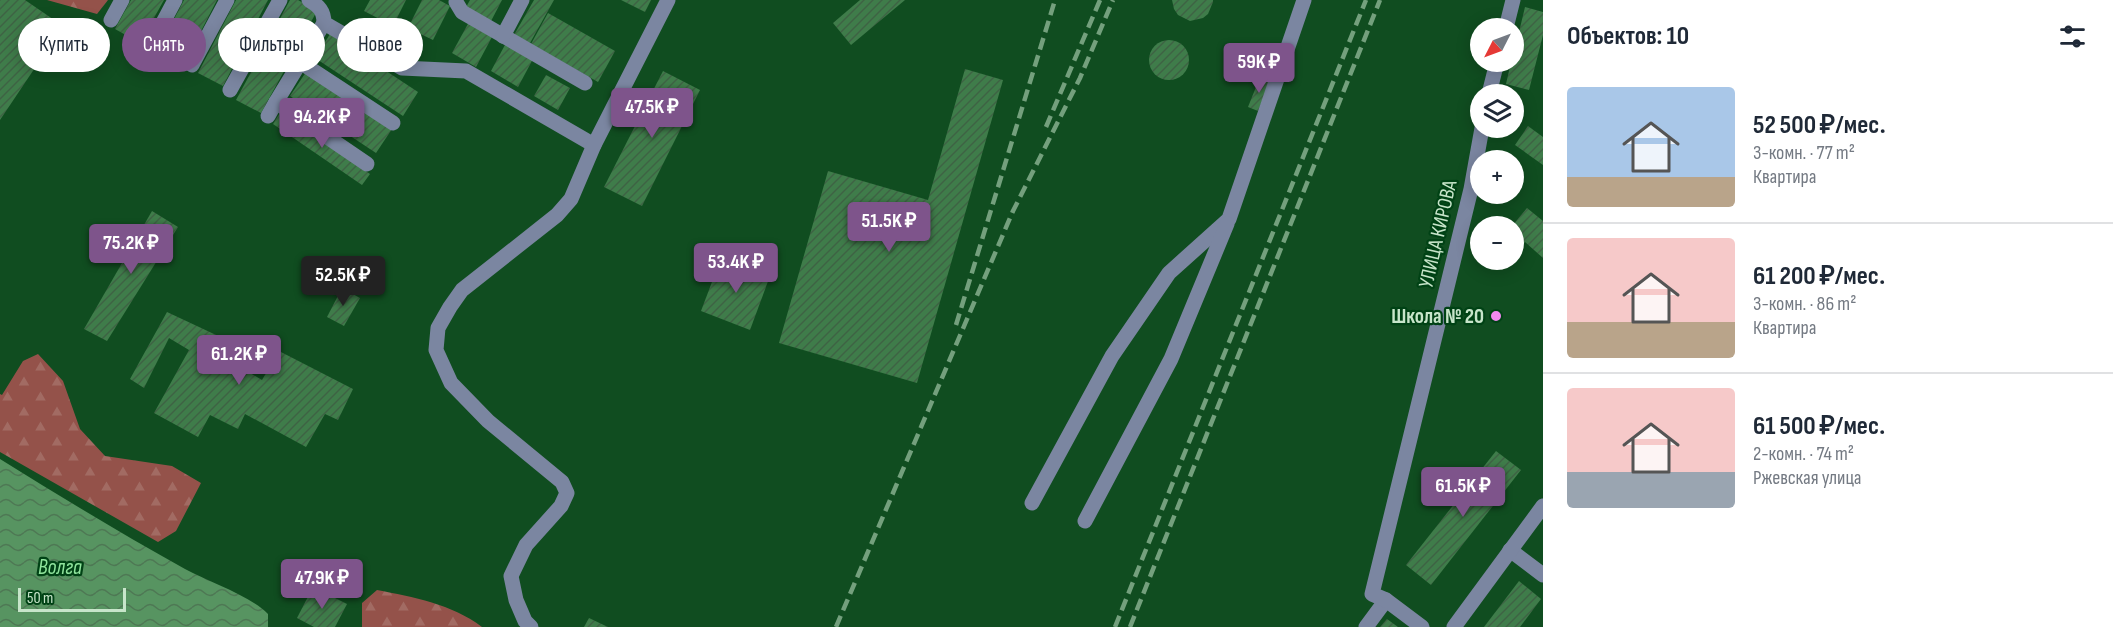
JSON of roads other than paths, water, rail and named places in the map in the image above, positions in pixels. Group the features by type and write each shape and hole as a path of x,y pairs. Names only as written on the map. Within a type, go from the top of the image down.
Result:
{"street":[{"path":"111,20 122,0"},
{"path":"165,18 175,0"},
{"path":"206,39 227,0"},
{"path":"230,90 280,0"},
{"path":"309,0 318,5 324,18"},
{"path":"455,0 462,12 585,83"},
{"path":"503,36 522,0"},
{"path":"531,627 525,621 516,600 511,576 526,545 561,506 567,493 562,482 488,421 451,383 436,350 438,328 462,291 557,215 571,199 594,145 668,0"},
{"path":"1085,521 1171,359 1229,219 1304,0"},
{"path":"1508,18 1513,0"},
{"path":"325,24 402,68 466,71 594,145"},
{"path":"268,116 294,72"},
{"path":"315,72 393,123"},
{"path":"276,102 367,164"},
{"name":"УЛИЦА КИРОВА","path":"1379,597 1471,189 1480,138"},
{"path":"1032,503 1112,356 1125,337 1170,273 1229,219"},
{"path":"1454,627 1543,506"},
{"path":"1510,550 1543,575"},
{"path":"1366,627 1379,597 1422,627"}],"water":[{"name":"Волга","path":"0,459 161,556 260,607 268,614 268,627 0,627"}],"railway":[{"path":"956,325 1055,0"},
{"path":"1046,127 1100,0"},
{"path":"836,627 1013,211 1080,78 1113,0"},
{"path":"1115,627 1366,0"},
{"path":"1130,627 1380,0"}],"place":[{"name":"Школа № 20","path":"1496,316"}]}
